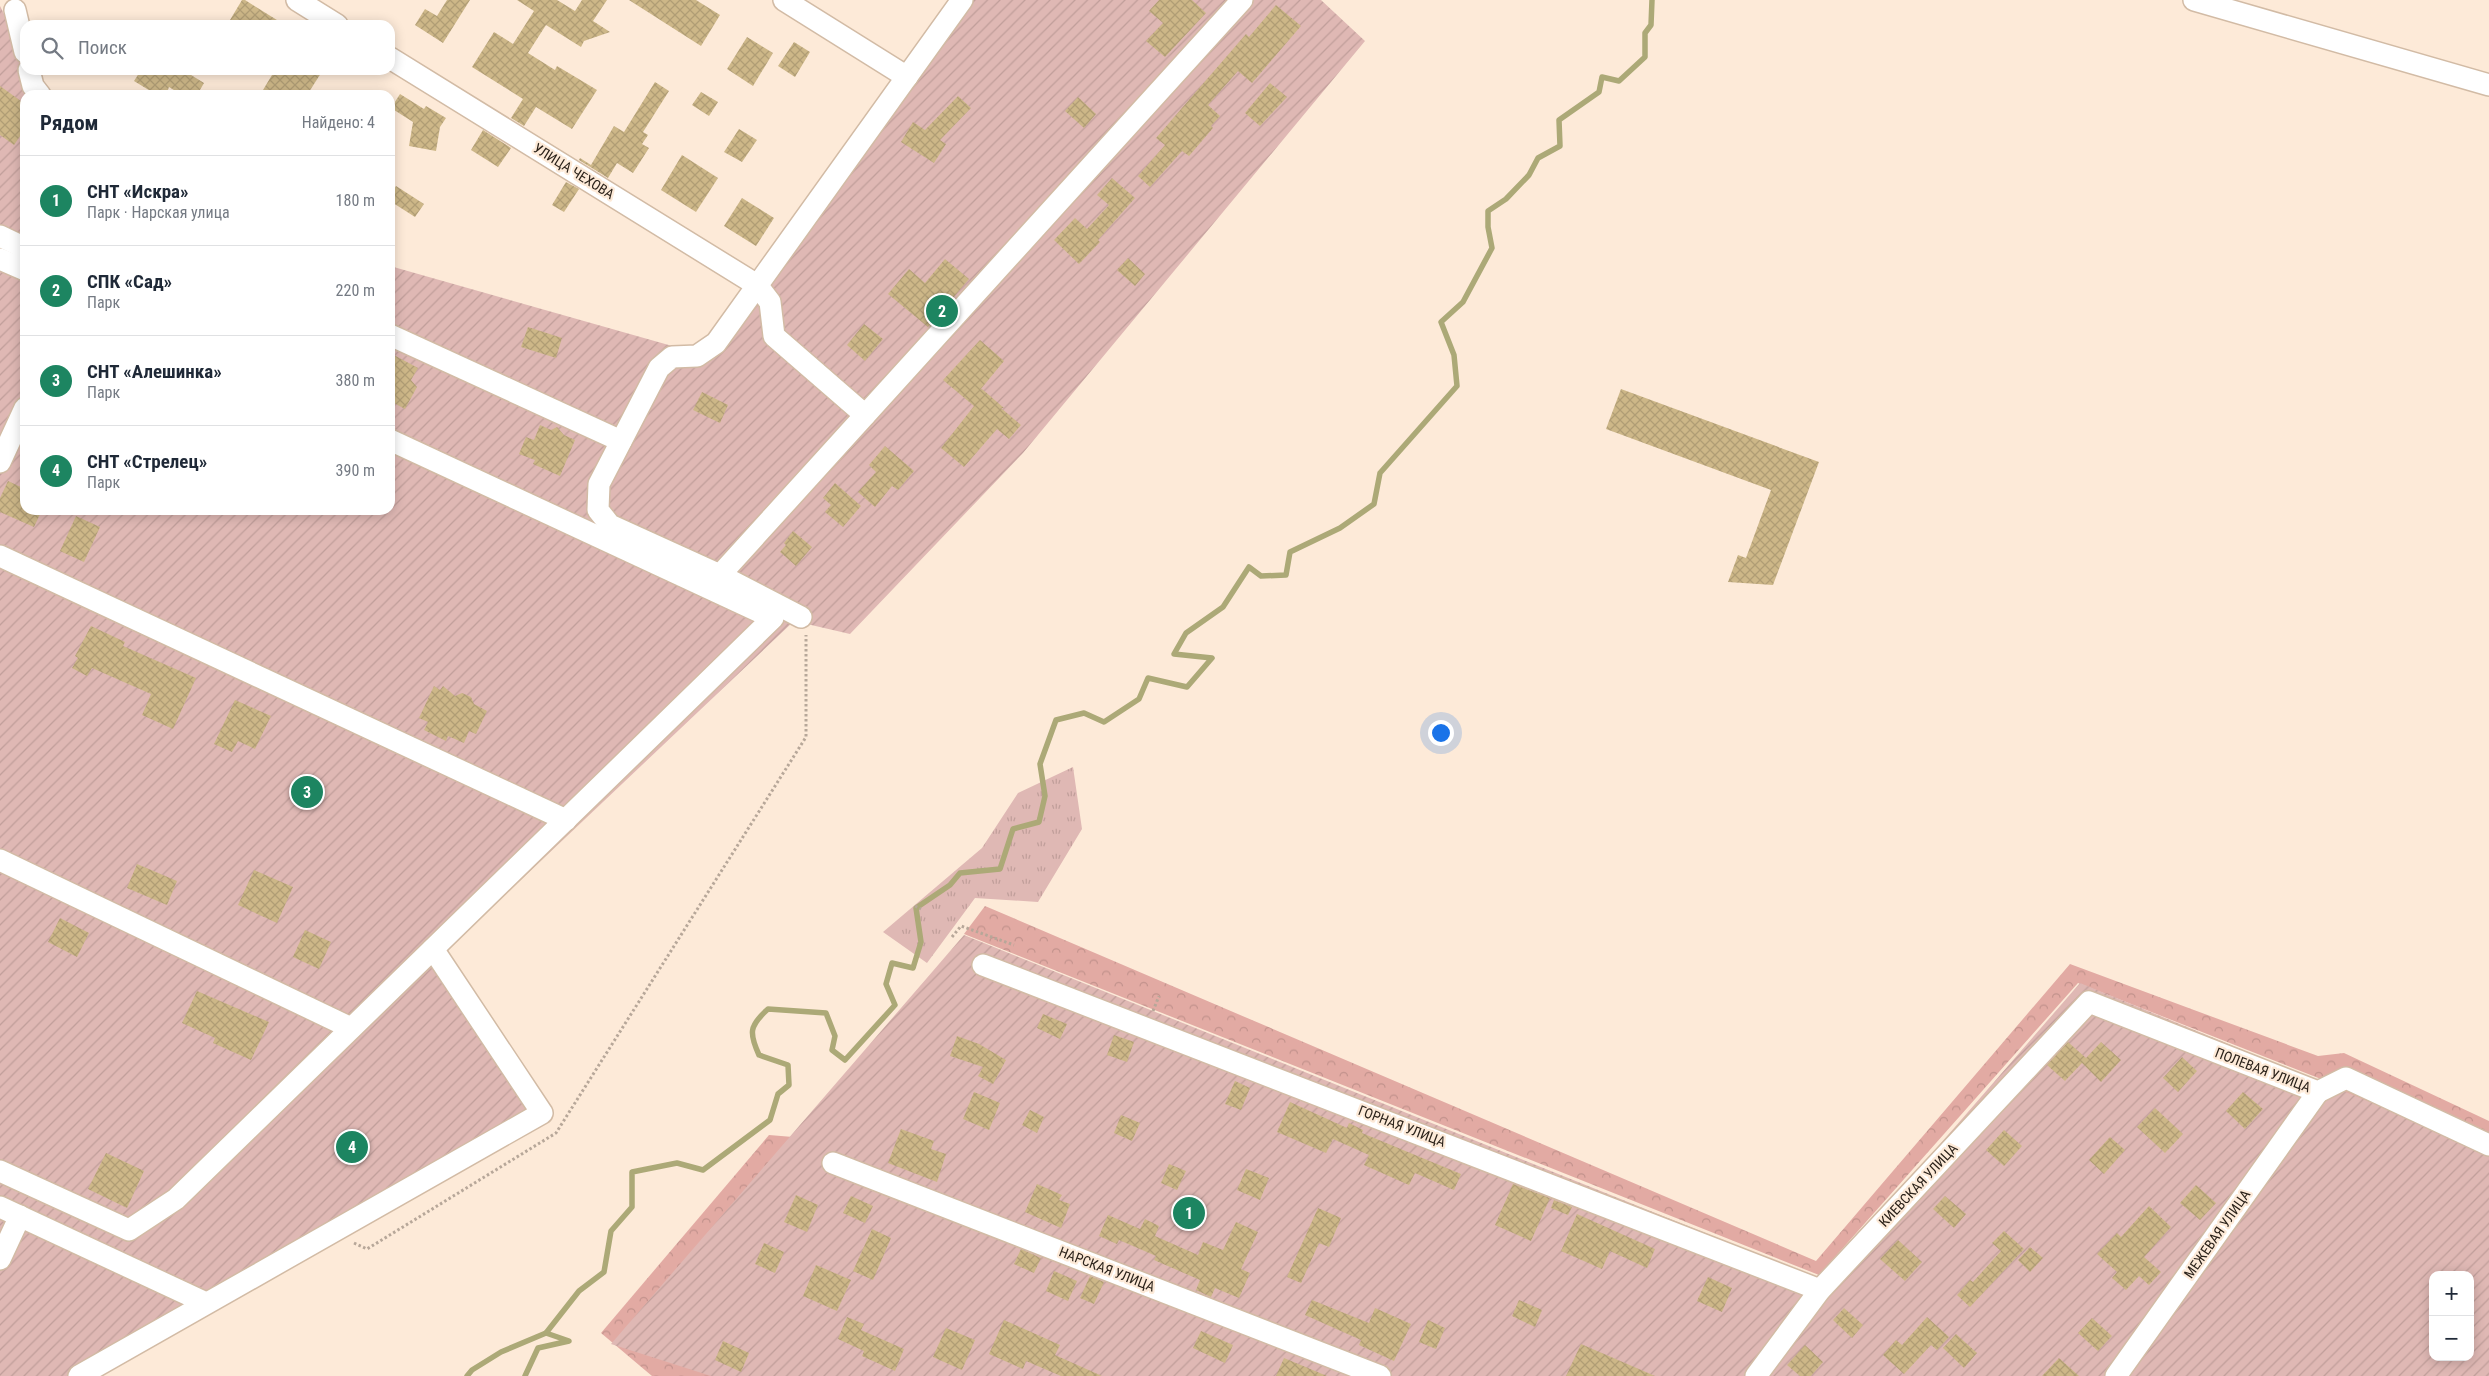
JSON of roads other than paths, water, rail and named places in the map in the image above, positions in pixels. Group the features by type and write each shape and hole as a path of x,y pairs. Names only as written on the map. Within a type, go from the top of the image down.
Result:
{"street":[{"path":"296,0 329,20"},
{"path":"784,0 907,77"},
{"path":"800,617 720,575 610,525 598,510 599,484 660,368 672,357 697,356 716,343 962,0"},
{"path":"720,575 1242,0"},
{"path":"2194,0 2489,86"},
{"path":"0,26 16,5"},
{"path":"16,5 20,26"},
{"name":"УЛИЦА ЧЕХОВА","path":"395,61 757,284"},
{"path":"30,75 36,90"},
{"path":"0,236 20,246"},
{"path":"0,258 20,268"},
{"path":"757,284 770,302 774,336 865,414"},
{"path":"395,337 621,441"},
{"path":"0,462 20,419"},
{"path":"0,1171 129,1230 176,1199 773,618 395,442"},
{"path":"0,556 566,820"},
{"path":"0,860 351,1028"},
{"path":"79,1376 206,1302 542,1114 433,949"},
{"name":"ГОРНАЯ УЛИЦА","path":"982,965 1820,1290"},
{"name":"КИЕВСКАЯ УЛИЦА","path":"1756,1376 1820,1290 2089,1002"},
{"name":"ПОЛЕВАЯ УЛИЦА","path":"2089,1002 2318,1092 2346,1078 2489,1145"},
{"name":"МЕЖЕВАЯ УЛИЦА","path":"2116,1376 2318,1092"},
{"name":"НАРСКАЯ УЛИЦА","path":"833,1163 1380,1376"},
{"path":"0,1207 206,1302"},
{"path":"0,1258 20,1216"}],"waterway":[{"path":"467,1376 472,1370 501,1352 546,1333 579,1291 604,1272 611,1231 632,1207 632,1172 677,1163 703,1170 770,1120 778,1094 789,1085 788,1065 759,1055 752,1035 757,1020 768,1009 826,1013 835,1036 832,1050 845,1060 895,1005 886,984 892,963 913,968 921,942 916,908 950,885 960,873 1000,869 1013,829 1039,822 1045,796 1040,764 1056,720 1084,713 1104,722 1139,699 1148,678 1187,687 1212,658 1174,654 1186,633 1223,607 1249,567 1261,576 1286,575 1290,552 1340,528 1374,504 1380,473 1457,386 1454,355 1441,322 1463,302 1492,248 1488,227 1488,211 1506,199 1529,175 1538,158 1560,146 1559,120 1599,92 1602,77 1619,81 1645,57 1645,33 1651,25 1652,0"},
{"path":"525,1376 538,1348 569,1341 546,1333"}],"place":[{"name":"СПК «Сад»","path":"942,311"},
{"name":"СНТ «Алешинка»","path":"307,792"},
{"name":"СНТ «Стрелец»","path":"352,1147"},
{"name":"СНТ «Искра»","path":"1189,1213"}]}
